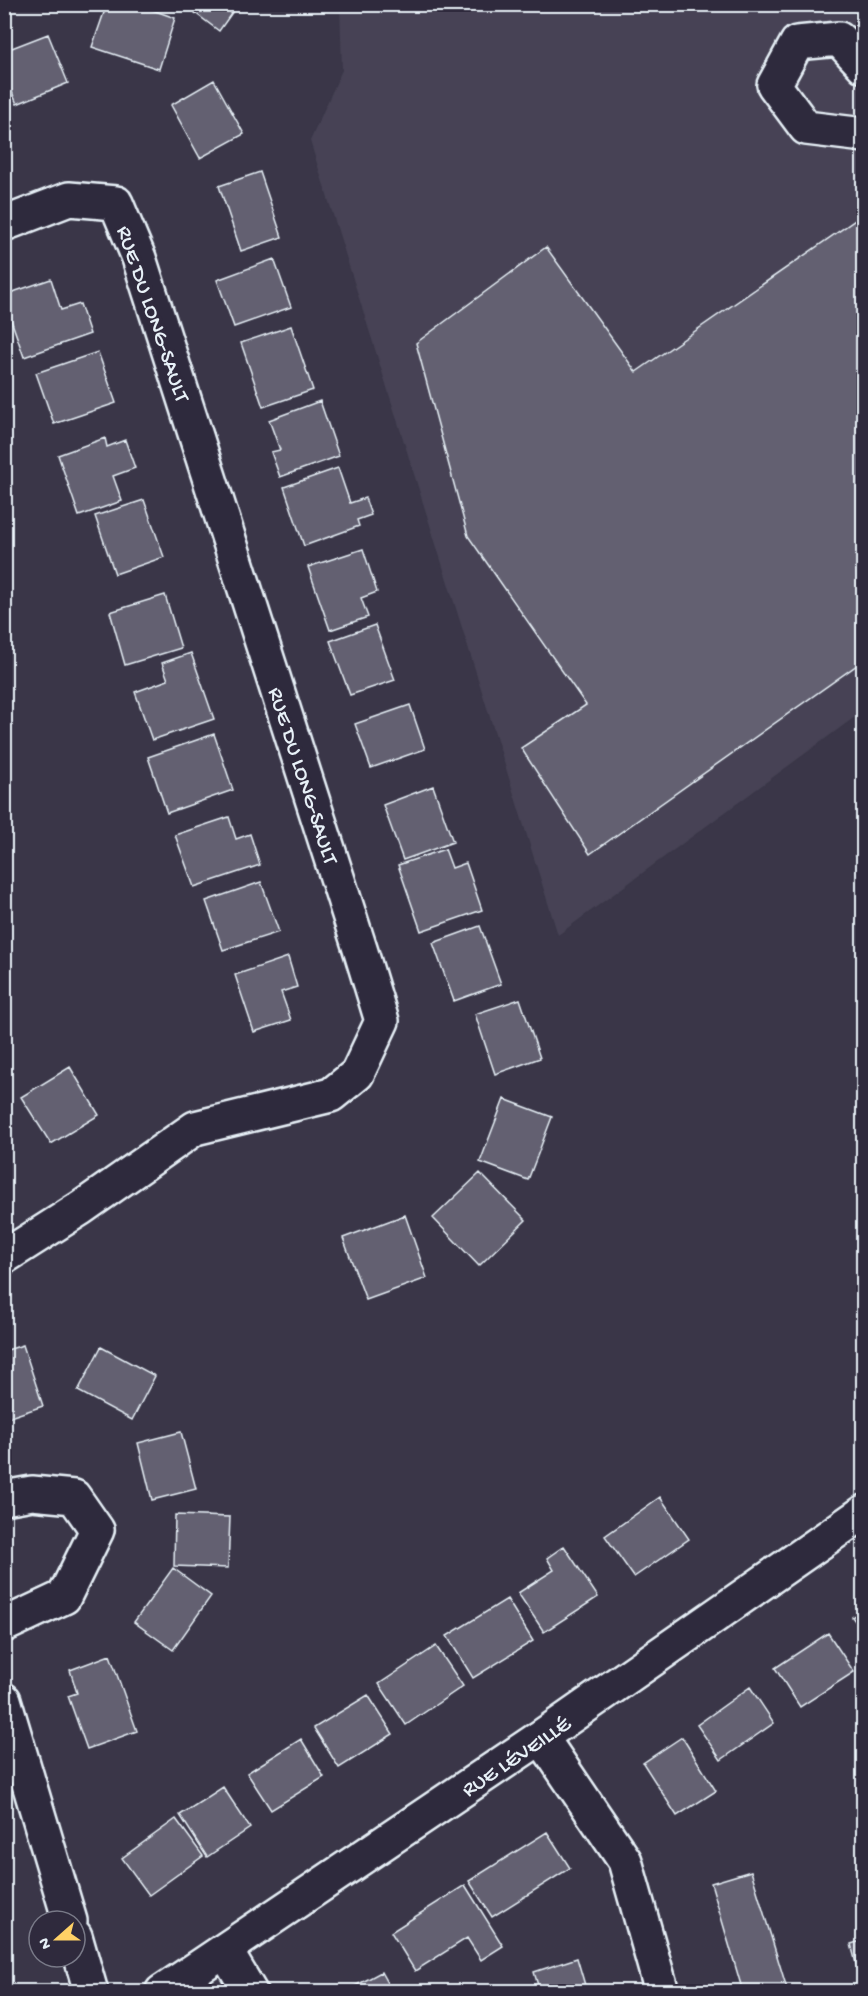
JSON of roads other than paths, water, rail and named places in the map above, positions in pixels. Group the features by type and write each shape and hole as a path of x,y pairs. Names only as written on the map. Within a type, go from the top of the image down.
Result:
{"street":[{"path":"864,66 839,39 797,43 774,85 806,128 864,135"},
{"name":"RUE DU LONG-SAULT","path":"4,224 69,199 116,203 139,258 382,1021 357,1074 331,1095 195,1128 81,1208 4,1257"},
{"path":"4,1498 32,1493 74,1497 97,1530 64,1597 4,1625"},
{"name":"RUE LÉVEILLÉ","path":"162,1992 541,1737 864,1512"},
{"path":"4,1700 66,1909"},
{"path":"541,1737 625,1862 662,1992"},
{"path":"225,1950 250,1992"},
{"path":"85,1969 92,1992"}]}
